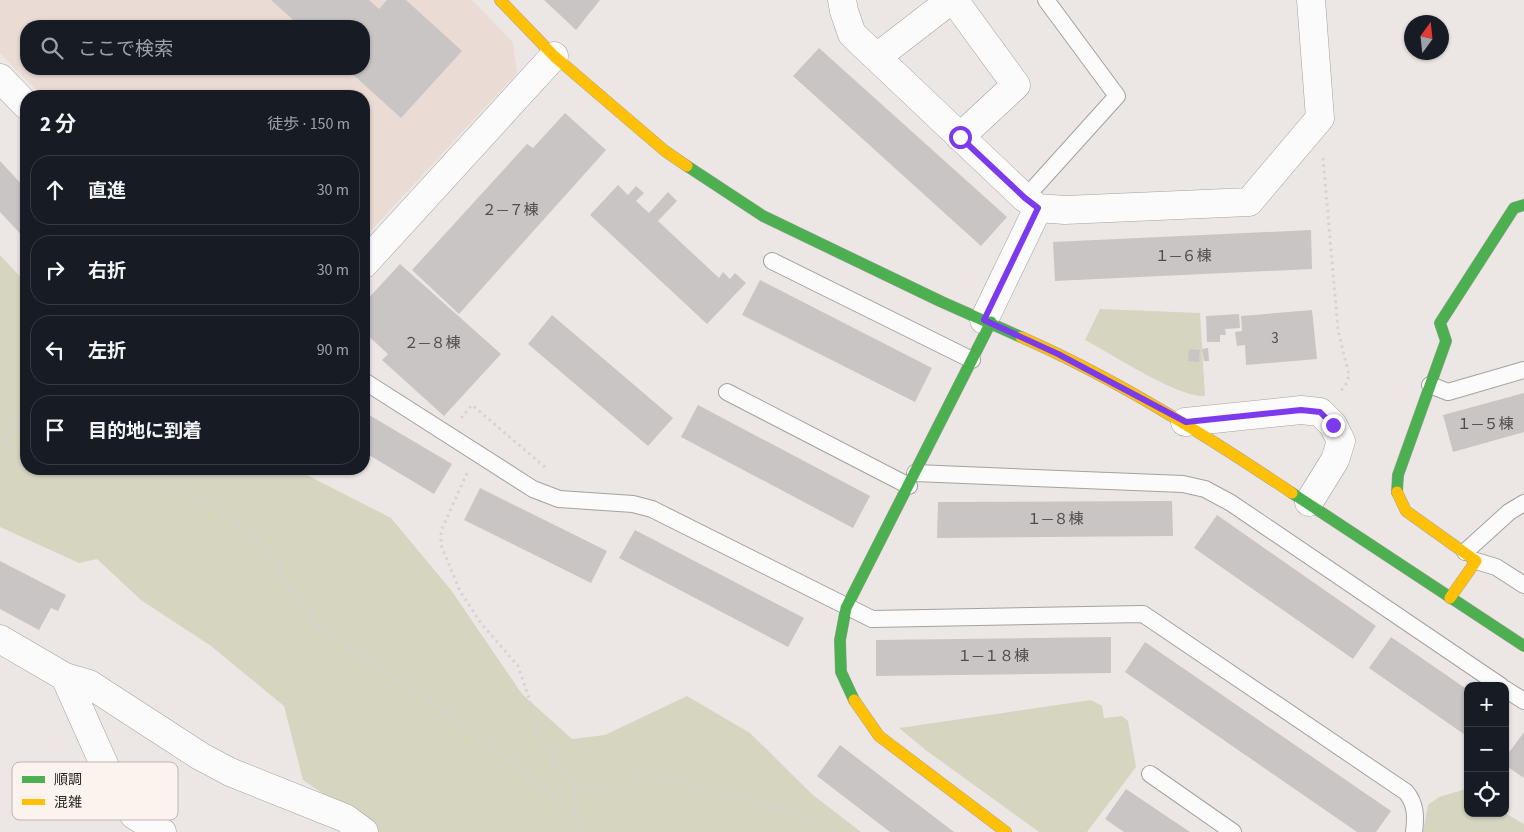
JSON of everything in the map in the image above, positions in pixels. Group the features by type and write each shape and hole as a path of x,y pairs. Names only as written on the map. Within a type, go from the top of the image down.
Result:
{"street":[{"path":"500,0 554,56 664,151 763,216 1058,354 1186,422 1524,646"},
{"path":"842,0 852,34 960,137 1032,203 1065,210 1249,202 1320,118 1311,0"},
{"path":"876,57 952,0 1016,85 960,137"},
{"path":"370,257 554,56"},
{"path":"0,78 20,99"},
{"path":"1006,832 879,736 855,702 841,672 840,640 846,608 972,360 1032,203"},
{"path":"1450,598 1470,556 1406,511 1396,489 1398,475 1446,341 1440,323 1514,208 1524,205"},
{"path":"1186,422 1301,410 1320,412 1333,425 1340,441 1336,460 1309,502"},
{"path":"0,638 65,677 89,684 215,764 345,818 364,832"},
{"path":"65,677 103,762"},
{"path":"142,820 162,832"}],"lane":[{"path":"1032,203 1117,96 1046,0"},
{"path":"772,261 972,360"},
{"path":"1430,385 1448,392 1524,370"},
{"path":"370,385 533,490 559,499 633,504 652,509 846,608 872,619 1143,614 1406,792 1413,800 1415,810 1414,832"},
{"path":"728,392 912,480 1182,484 1205,489 1231,503 1495,682"},
{"path":"1524,503 1509,512 1470,556 1496,567 1524,586"},
{"path":"1509,692 1524,701"},
{"path":"1150,774 1232,832"}],"path":[{"path":"1320,118 1338,330 1348,375 1347,383 1324,415"},
{"path":"472,405 548,470 533,490"},
{"path":"0,442 7,438 20,420"},
{"path":"476,454 441,531 441,545 460,591 480,622 518,666 544,742 552,757 574,783 578,832"},
{"path":"157,475 220,512 248,532 297,603 326,633 430,702 545,787 577,818"},
{"path":"574,783 608,791 628,792 640,778 659,778 789,812 818,822 836,832"}],"shaded area":[{"path":"0,0 472,0 513,42 517,73 370,232 370,90 37,90 22,75 370,75 370,20 20,20 20,73 0,53"}],"green space":[{"path":"0,255 20,277 20,475 307,475 391,518 451,590 522,694 572,739 605,735 687,696 750,733 813,795 861,832 379,832 303,780 284,706 211,646 141,600 97,559 79,563 0,527"},
{"path":"1100,309 1200,313 1205,396 1193,395 1162,383 1085,340"},
{"path":"1091,700 1102,706 1104,718 1122,716 1128,721 1136,767 1087,832 1039,832 927,751 899,728"},
{"path":"1464,790 1464,817 1509,817 1509,815 1524,824 1524,832 1423,832 1428,805 1439,797"}],"building":[{"path":"271,0 369,0 379,9 387,0 406,0 462,51 401,118 354,75 370,75 370,20 293,20"},
{"path":"544,0 600,0 576,30"},
{"path":"819,48 1007,217 981,246 793,76"},
{"path":"565,113 606,150 459,314 412,270 527,144 533,148"},
{"path":"0,161 20,183 20,234 0,212"},
{"path":"618,185 628,195 636,186 644,193 636,201 649,213 668,192 677,201 658,221 719,278 723,272 730,279 735,273 746,283 707,324 590,215"},
{"path":"1311,230 1312,269 1055,281 1053,242"},
{"path":"400,264 501,354 444,416 382,360 388,354 370,338 370,296"},
{"path":"760,280 932,368 915,402 742,315"},
{"path":"1312,310 1317,359 1246,365 1245,345 1237,346 1235,332 1242,331 1241,316"},
{"path":"1239,314 1240,328 1225,329 1226,335 1220,335 1220,342 1207,342 1206,316"},
{"path":"552,315 673,418 648,446 528,344"},
{"path":"1208,348 1209,361 1204,361 1202,349"},
{"path":"1189,349 1200,350 1199,362 1188,361"},
{"path":"1524,393 1524,432 1453,452 1443,415"},
{"path":"698,405 870,496 853,528 681,437"},
{"path":"370,416 452,464 434,494 370,456"},
{"path":"480,488 607,551 591,583 464,520"},
{"path":"1172,501 1173,536 937,538 938,502"},
{"path":"1217,515 1376,626 1353,659 1194,548"},
{"path":"635,530 804,618 788,647 619,558"},
{"path":"0,561 66,595 58,611 51,608 39,630 0,609"},
{"path":"1111,637 1111,673 876,676 876,640"},
{"path":"1391,637 1464,687 1464,734 1369,668"},
{"path":"1145,642 1391,811 1376,832 1357,832 1125,672"},
{"path":"1524,732 1524,778 1509,768 1509,753"},
{"path":"840,745 954,832 890,832 817,776"},
{"path":"1126,789 1190,832 1124,832 1105,819"}],"traffic: fast":[{"path":"687,166 763,216 942,302 1021,337"},
{"path":"1397,492 1398,475 1446,341 1440,323 1514,208 1524,205"},
{"path":"854,700 841,672 840,640 846,608 991,322"},
{"path":"1292,493 1524,646"}],"traffic: slow":[{"path":"500,0 554,56 665,151 687,166"},
{"path":"1021,337 1092,371 1160,409 1292,493"},
{"path":"1397,492 1406,511 1476,561 1450,598"},
{"path":"854,700 879,736 1006,832"}],"route":[{"path":"960,137 1038,208 984,320 1058,354 1186,422 1301,410 1320,412 1333,425"}]}
